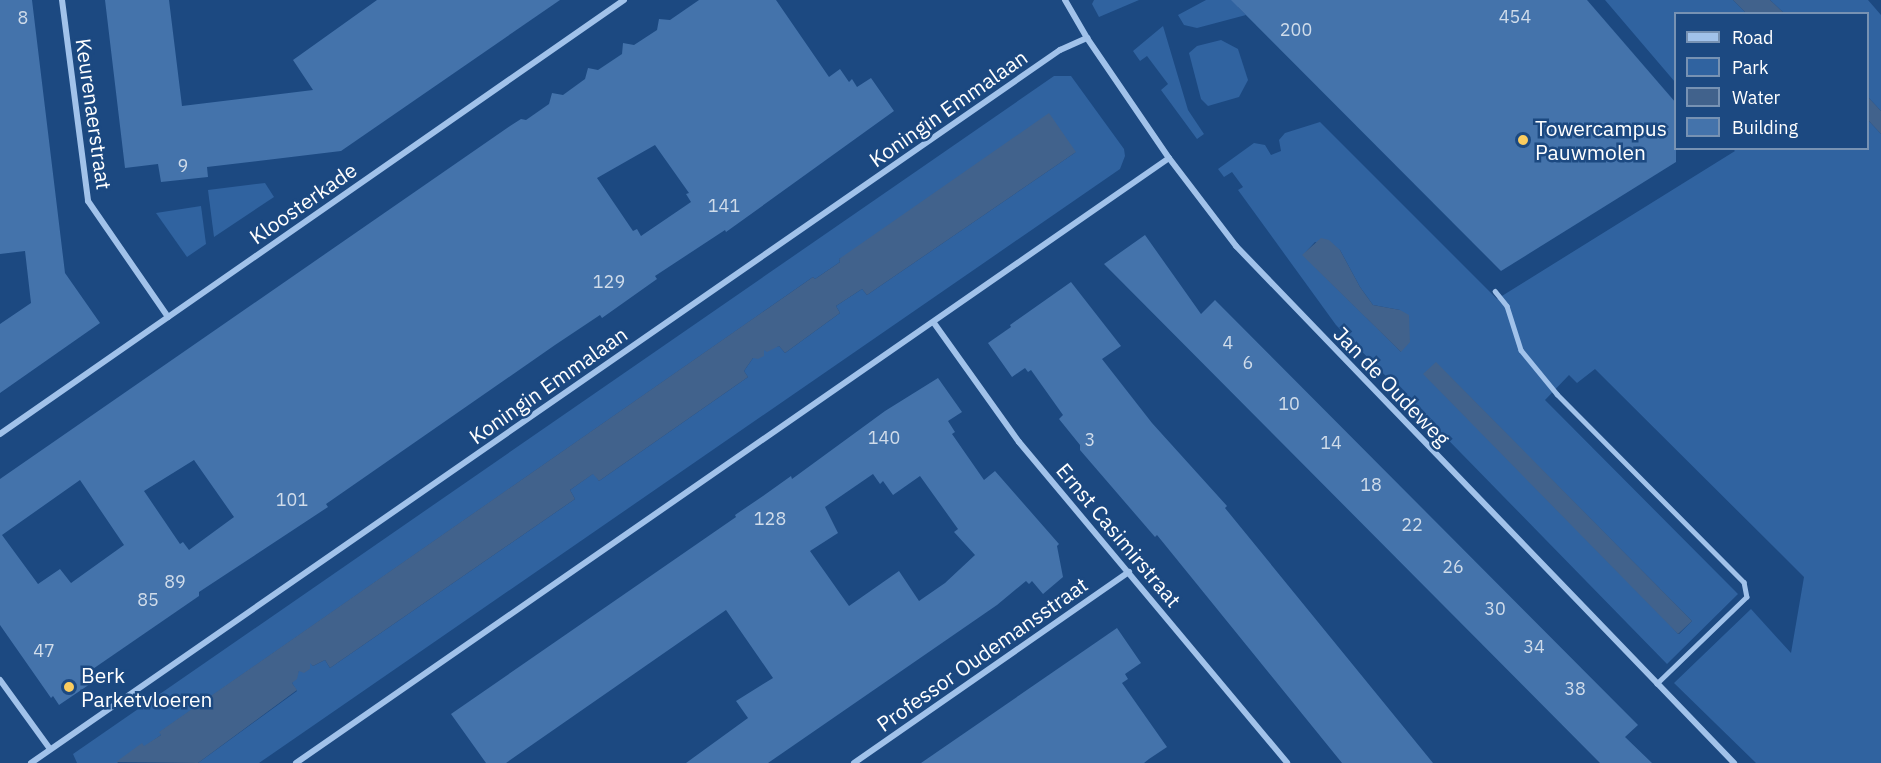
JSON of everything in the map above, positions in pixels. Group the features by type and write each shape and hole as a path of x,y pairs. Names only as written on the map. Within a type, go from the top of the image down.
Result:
{"street":[{"name":"Keurenaerstraat","path":"62,0 88,201 168,317"},
{"name":"Kloosterkade","path":"0,434 624,0"},
{"name":"Jan de Oudeweg","path":"1065,0 1087,38 1169,158 1248,260 1734,763"},
{"name":"Koningin Emmalaan","path":"31,763 1060,50 1087,38"},
{"path":"296,763 1169,158"},
{"name":"Ernst Casimirstraat","path":"934,323 1019,442 1287,763"},
{"name":"Professor Oudemansstraat","path":"854,763 1129,572"},
{"path":"0,680 50,749"}],"lane":[{"path":"1495,291 1507,306 1521,350 1557,394 1744,582 1747,597 1657,684"}],"green space":[{"path":"1094,0 1139,0 1099,17 1092,4"},
{"path":"1206,0 1247,0 1238,7 1246,15 1197,28 1184,25 1178,15"},
{"path":"1605,0 1733,0 1745,12 1674,12 1674,81"},
{"path":"1770,0 1868,0 1881,15 1881,111 1869,98 1869,12 1783,12"},
{"path":"1163,26 1188,110 1204,134 1197,139 1161,90 1168,84 1147,56 1140,61 1133,51"},
{"path":"1221,40 1238,49 1248,80 1239,97 1208,106 1201,99 1189,53 1197,46"},
{"path":"1054,76 1071,76 1124,149 1125,156 1120,169 259,763 198,763 297,691 292,683 299,671 310,666 310,662 313,666 325,660 330,668 575,499 570,490 594,473 599,481 748,377 744,371 753,358 764,350 779,346 785,353 840,313 836,306 862,289 867,295 1076,152 839,259 840,262 815,279 813,277 160,732 161,735 144,747 142,744 117,763 77,763 73,754"},
{"path":"1869,121 1881,134 1881,763 1756,763 1674,683 1751,609 1791,653 1804,577 1595,369 1577,383 1569,375 1545,400 1738,594 1667,664 1336,325 1238,190 1243,187 1232,172 1224,177 1218,169 1254,143 1265,145 1271,155 1281,151 1279,140 1285,133 1320,122 1497,299 1735,151 1869,150","holes":["1315,242 1340,250 1360,287 1373,305 1400,310 1401,352 1303,255","1435,362 1692,621 1678,634"]},
{"path":"265,183 274,197 214,237 208,190"},
{"path":"201,206 206,244 187,257 156,213"}],"water":[{"path":"1733,0 1770,0 1783,12 1745,12"},
{"path":"1869,98 1881,111 1881,134 1869,121"},
{"path":"1049,113 1076,152 867,295 862,289 836,306 840,313 785,353 779,346 767,352 764,350 764,356 758,359 753,358 744,371 748,377 599,481 593,474 570,490 575,499 330,668 325,660 313,666 310,663 310,669 304,673 299,671 297,679 292,683 297,690 198,763 116,762 142,743 144,746 161,735 159,732 813,277 815,279 840,262 839,259"},
{"path":"1321,238 1329,240 1340,250 1360,287 1373,305 1400,310 1409,315 1410,342 1401,352 1302,255"},
{"path":"1436,362 1692,621 1678,634 1423,374"}],"building":[{"path":"0,0 32,0 65,273 100,323 0,393 0,324 31,303 25,251 0,254"},
{"path":"105,0 169,0 182,106 313,90 293,60 377,0 560,0 341,151 207,167 208,177 161,182 158,164 125,168"},
{"path":"699,0 776,0 829,77 840,69 849,82 852,79 857,87 871,78 894,111 726,232 725,230 655,276 657,279 602,318 600,315 555,345 326,504 328,507 199,592 199,596 87,673 93,682 59,705 53,696 51,698 0,625 0,479 510,126 521,119 526,120 549,104 552,93 563,95 585,79 588,68 598,70 622,54 623,43 634,45 657,30 659,19 670,20","holes":["655,145 689,193 686,194 691,202 641,236 637,229 633,231 597,178","194,460 234,517 189,550 183,542 180,544 144,491","80,480 124,545 71,583 60,569 38,584 2,535"]},
{"name":"Towercampus Pauwmolen","path":"1231,0 1587,0 1674,101 1676,162 1501,271"},
{"path":"1145,235 1201,314 1215,300 1638,725 1625,737 1652,763 1600,763 1104,264"},
{"path":"1071,282 1121,346 1102,359 1152,423 1227,506 1225,508 1433,763 1342,763 1157,535 1155,537 1080,450 1080,445 1059,419 1063,415 1031,370 1028,372 1025,368 1012,377 988,343"},
{"path":"938,378 962,412 948,421 955,432 952,434 984,480 995,471 1059,544 1057,546 1063,577 1043,594 1032,581 1029,584 1026,581 997,605 768,763 686,763 748,718 736,701 773,678 726,610 506,763 486,763 451,714 736,517 735,515 791,476 792,479 885,411","holes":["873,474 880,484 883,481 893,495 920,476 958,529 954,532 975,555 945,583 919,601 899,571 849,606 810,551 838,533 825,507"]},
{"path":"1117,628 1141,663 1125,674 1128,679 1122,683 1167,747 1144,763 921,763"}],"place":[{"name":"Towercampus Pauwmolen","path":"1523,140"},
{"name":"Berk Parketvloeren","path":"69,687"}]}
